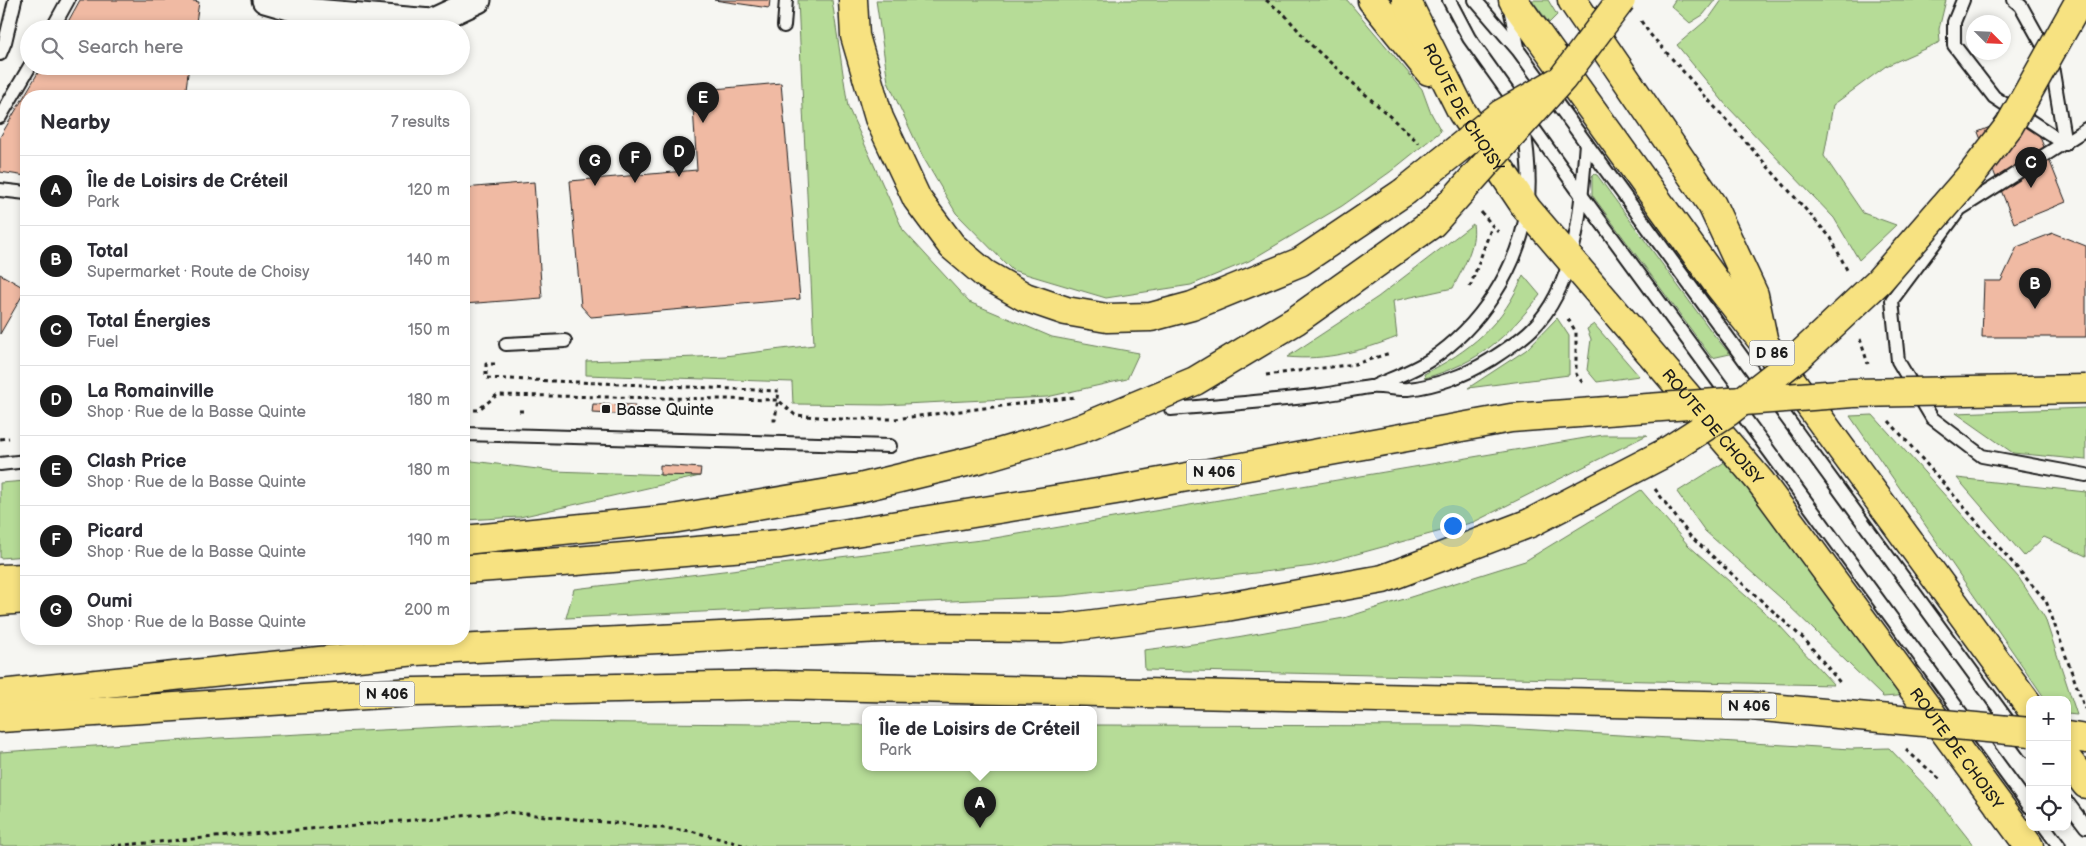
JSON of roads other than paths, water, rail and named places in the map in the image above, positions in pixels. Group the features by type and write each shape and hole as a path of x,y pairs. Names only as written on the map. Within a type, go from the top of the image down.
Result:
{"main road":[{"path":"853,0 855,36 879,118 917,200 952,246 985,274 1025,297 1066,311 1107,318 1151,317 1192,306 1300,262 1404,192 1501,114 1562,79"},
{"path":"1372,0 1462,112"},
{"name":"ROUTE DE CHOISY","path":"1406,0 1462,112 1527,209 1760,482 2029,846"},
{"name":"D 86","path":"1511,0 1719,286 1764,343 2026,702"},
{"path":"1572,0 1712,205 1754,295 1764,343"},
{"path":"470,539 672,519 859,488 975,460 1080,429 1186,385 1294,322 1433,223 1562,79 1621,0"},
{"path":"0,694 416,651 902,627 1063,628 1226,607 1383,579 1530,523 1663,454 1728,412 1797,358 1879,281 1972,174 2009,126 2080,0"},
{"name":"N 406","path":"470,569 780,544 1116,490 1511,418 1853,392 2086,389"},
{"path":"0,579 20,578"},
{"path":"0,601 20,599"},
{"name":"N 406","path":"0,718 414,692 775,685 1751,706 1984,726 2026,731"},
{"path":"2071,737 2086,739"},
{"path":"2071,763 2086,784"}],"street":[{"path":"265,0 415,20"},
{"path":"435,20 478,0"}],"lane":[{"path":"0,54 5,42 15,0"},
{"path":"57,20 68,0"},
{"path":"784,26 786,0"},
{"name":"ROUTE DE CHOISY","path":"1449,0 1470,38 1582,196 2026,802"},
{"path":"1476,0 1518,50 2026,746"},
{"path":"1511,0 1518,50"},
{"path":"1963,0 1954,22 1954,45 1994,97 2065,144"},
{"path":"2014,0 2021,6 2051,60 2065,144"},
{"path":"0,117 25,75"},
{"path":"1371,387 1429,360 1449,346 1473,321 1502,281 1522,234 1527,209 1528,150 1521,110"},
{"path":"2086,130 1960,209 1892,300 1898,361 1932,418 1982,456 2086,475"},
{"path":"1171,409 1322,395 1371,387 1408,389 1436,384 1480,366 1503,352 1532,329 1541,319 1555,298 1570,261 1580,217 1586,143"},
{"path":"0,190 20,192"},
{"path":"506,344 565,341"},
{"path":"470,434 890,446"},
{"path":"0,464 20,462"},
{"path":"2071,807 2086,828"},
{"path":"2048,831 2059,846"}],"place":[{"name":"Clash Price","path":"703,123"},
{"name":"La Romainville","path":"679,177"},
{"name":"Picard","path":"635,183"},
{"name":"Oumi","path":"595,186"},
{"name":"Total Énergies","path":"2031,188"},
{"name":"Total","path":"2035,309"},
{"name":"Basse Quinte","path":"606,409"},
{"name":"Île de Loisirs de Créteil","path":"980,828"}]}
